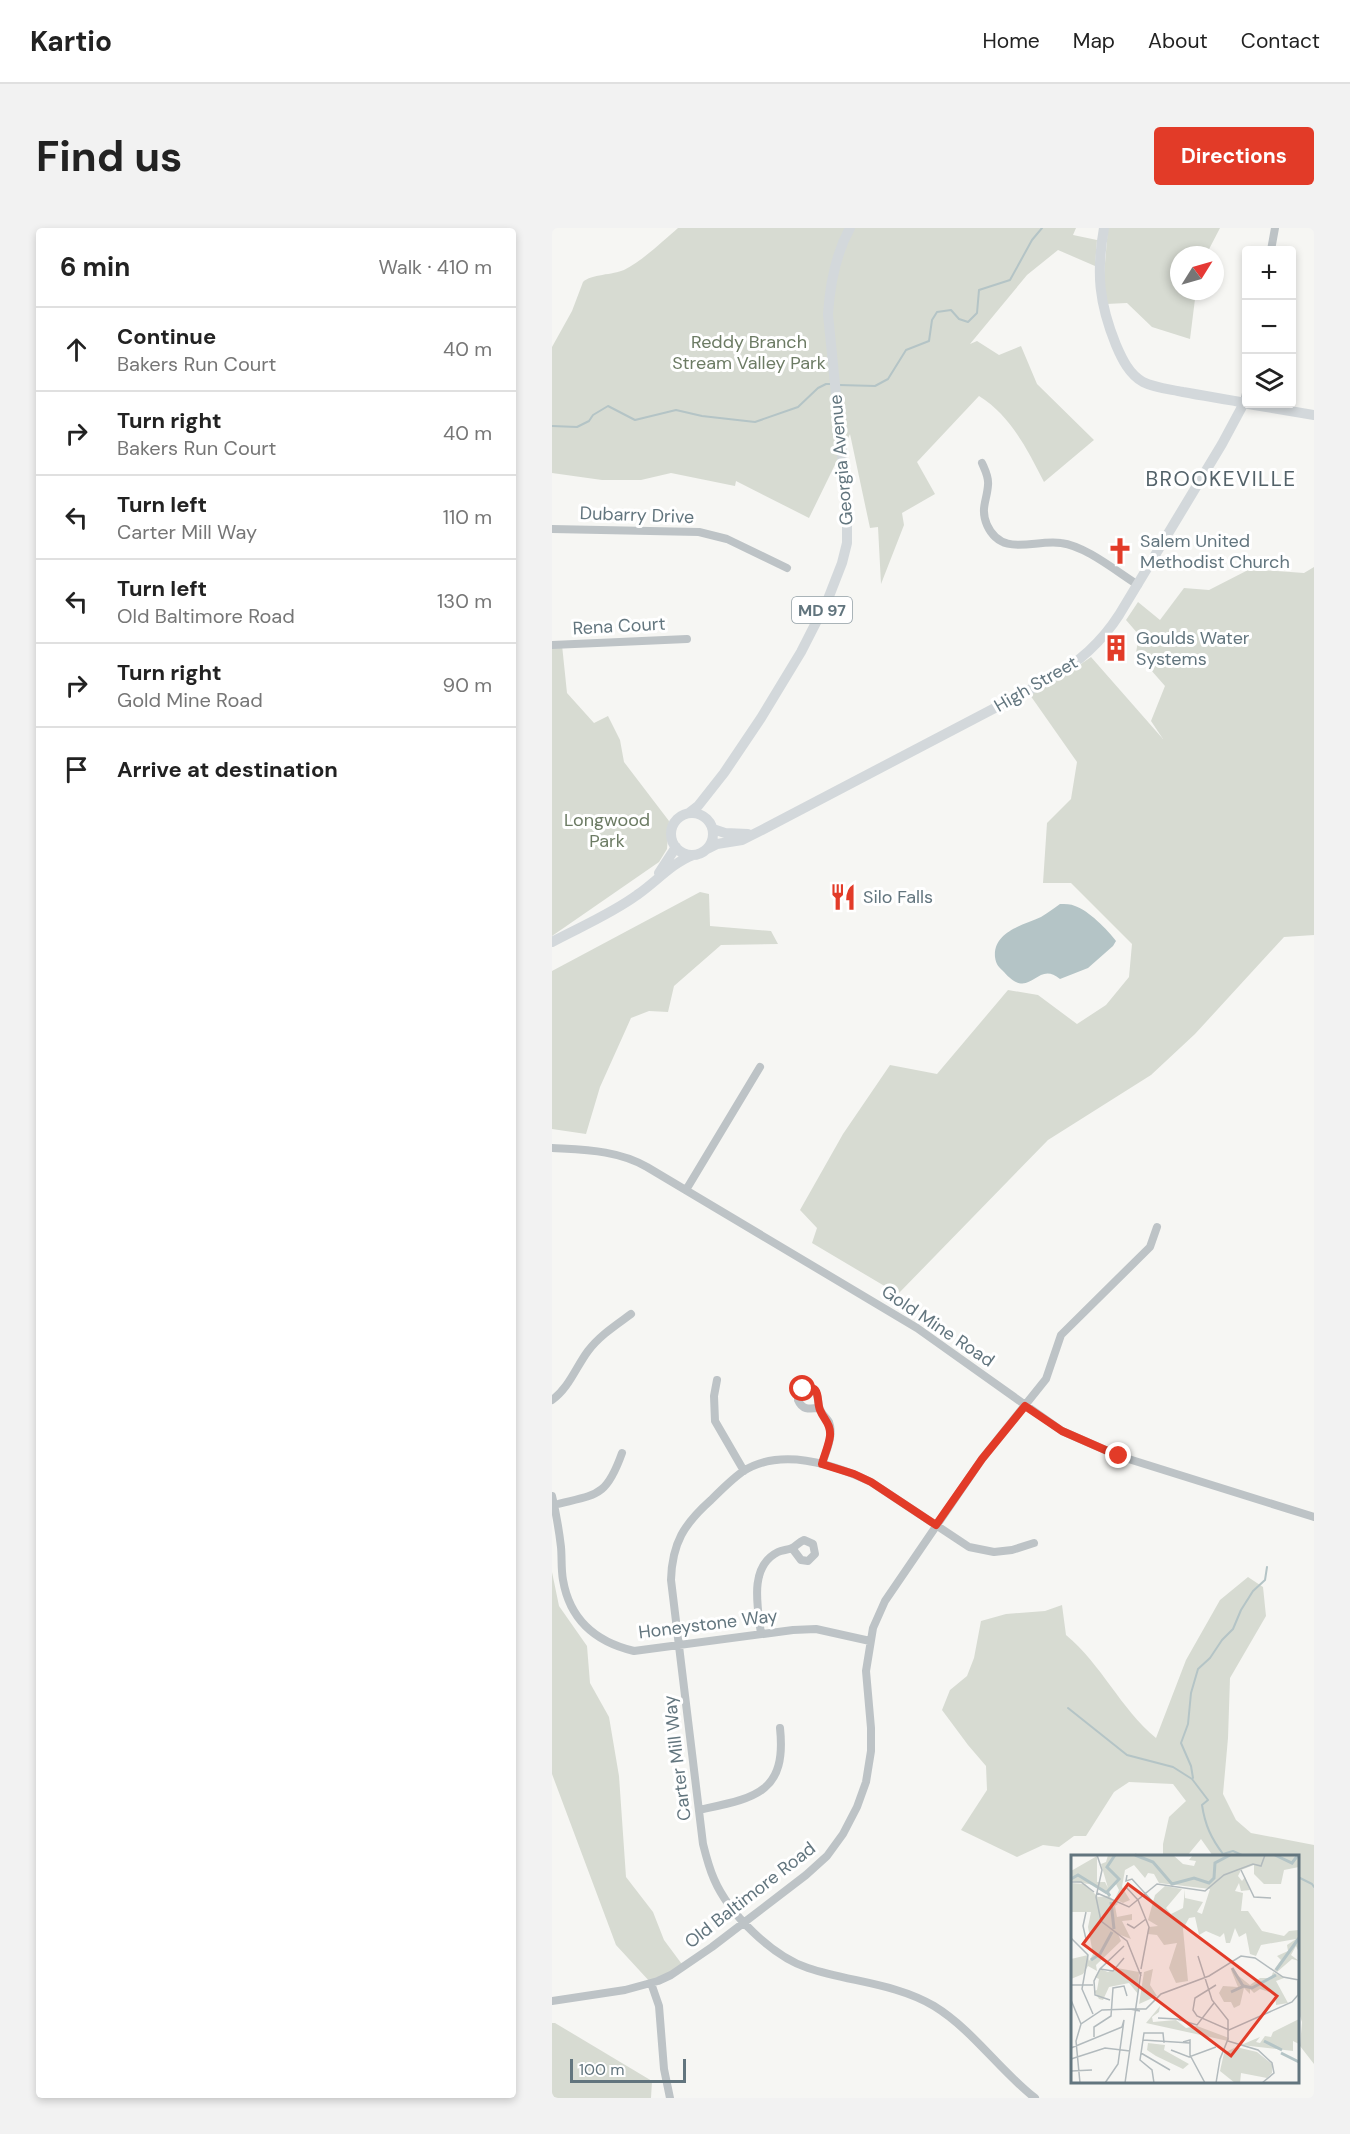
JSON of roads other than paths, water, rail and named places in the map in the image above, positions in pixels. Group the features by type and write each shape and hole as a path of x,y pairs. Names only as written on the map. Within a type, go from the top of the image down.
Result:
{"main road":[{"name":"Georgia Avenue","path":"688,813 698,806 724,773 761,718 801,651 828,599 842,564 847,543 848,524 828,314 829,287 850,228"},
{"path":"1104,228 1100,268 1101,301 1108,325 1131,373 1137,379 1155,387 1242,400"},
{"name":"High Street","path":"707,849 717,844 742,840 754,834 1069,667 1100,641 1138,585 1242,408"},
{"path":"1278,408 1314,416"},
{"name":"Georgia Avenue","path":"706,818 709,802 721,783 724,773"},
{"path":"552,942 625,903 652,884 679,860 707,849 713,840 713,829 701,814 688,813"},
{"name":"MD 97","path":"676,847 672,829 678,818 688,813"},
{"path":"713,829 725,833 754,834"},
{"path":"652,884 676,847 680,851 693,855"}],"street":[{"path":"1272,246 1275,228"},
{"path":"982,463 988,485 983,502 984,512 987,524 996,539 1006,544 1062,543 1088,553 1138,585"},
{"name":"Dubarry Drive","path":"552,529 699,532 727,540 787,568"},
{"name":"Rena Court","path":"552,645 687,639"},
{"path":"686,1190 760,1066"},
{"name":"Gold Mine Road","path":"552,1148 599,1151 621,1155 639,1162 917,1328 1062,1431 1103,1450 1314,1517"},
{"name":"Old Baltimore Road","path":"552,2001 625,1990 651,1983 684,1967 806,1875 827,1856 843,1834 857,1807 866,1782 871,1751 871,1728 866,1671 873,1628 885,1601 982,1459 1046,1378 1061,1335 1150,1247 1157,1227"},
{"path":"552,1400 561,1394 588,1350 631,1314"},
{"path":"717,1380 714,1396 715,1421 744,1471"},
{"path":"819,1408 829,1423 830,1437 822,1464"},
{"path":"553,1501 592,1496 601,1490 611,1481 622,1453"},
{"name":"Carter Mill Way","path":"1034,1543 1012,1550 994,1552 969,1547 871,1482 854,1474 822,1464 782,1460 762,1463 744,1471 694,1515 677,1544 672,1561 671,1580 704,1844 715,1881 743,1922 770,1947 807,1968 893,1988 935,2007 970,2034 1015,2082 1035,2098"},
{"name":"Honeystone Way","path":"553,1501 561,1547 563,1581 569,1602 581,1622 592,1634 615,1647 634,1651 816,1629 870,1641"},
{"path":"761,1634 756,1592 760,1574 767,1561 778,1552 792,1548"},
{"path":"699,1810 746,1800 770,1783 781,1762 780,1728"},
{"path":"651,1983 659,2006 664,2069 670,2098"}],"waterway":[{"path":"839,385 875,386 888,379 906,350 929,341 932,320 937,312 951,310 959,319 968,322 977,313 979,290 1010,280 1032,240 1042,228"},
{"path":"552,426 577,427 608,406 635,420 676,410 702,416 755,422 798,407 818,388 830,384"},
{"path":"1193,1778 1191,1766 1181,1743 1188,1724 1191,1693 1198,1669 1233,1629 1253,1591 1265,1580 1267,1567"},
{"path":"1068,1708 1127,1755 1173,1767 1192,1779 1208,1800 1202,1805 1203,1812 1209,1831 1219,1848 1223,1854 1233,1851 1242,1855"},
{"path":"1299,1878 1314,1887"}],"place":[{"name":"Salem United Methodist Church","path":"1120,551"},
{"name":"Goulds Water Systems","path":"1116,648"},
{"name":"Silo Falls","path":"843,897"}],"district":[{"name":"BROOKEVILLE","path":"1221,479"}],"park label":[{"name":"Reddy Branch Stream Valley Park","path":"749,352"},
{"name":"Longwood Park","path":"607,830"}]}
